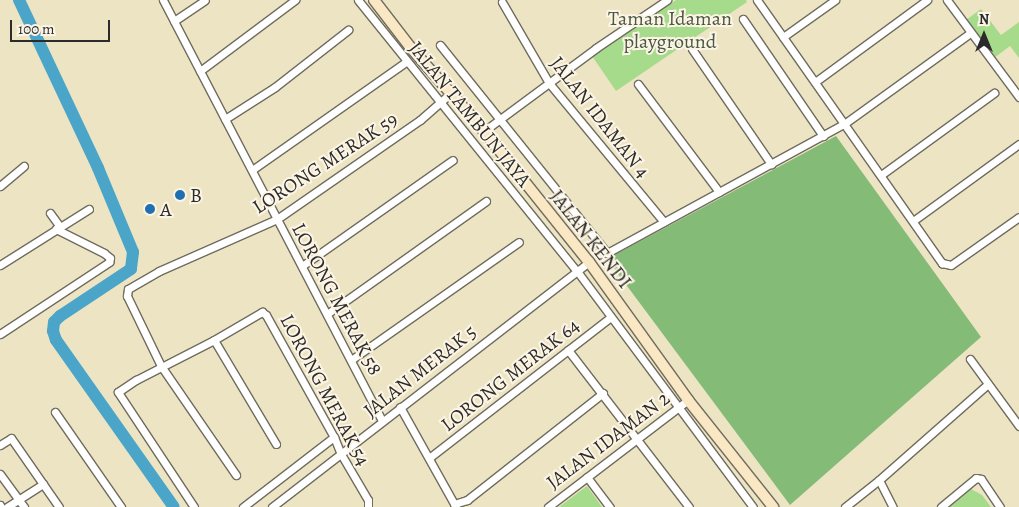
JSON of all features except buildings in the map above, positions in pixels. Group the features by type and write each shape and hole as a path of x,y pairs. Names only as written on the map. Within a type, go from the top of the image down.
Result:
{"street":[{"name":"LORONG MERAK 58","path":"163,0 382,420"},
{"path":"174,21 205,0"},
{"path":"200,71 295,0"},
{"name":"JALAN TAMBUN JAYA","path":"358,0 577,271"},
{"name":"JALAN KENDI","path":"374,0 411,48 452,92 589,262 688,400 772,507"},
{"path":"484,131 667,0"},
{"path":"756,0 942,263 951,265 1019,217"},
{"path":"784,37 835,0"},
{"path":"815,82 927,0"},
{"path":"947,0 1019,97"},
{"name":"JALAN IDAMAN 4","path":"502,2 549,83 664,222"},
{"path":"743,18 823,136"},
{"path":"225,118 275,87 348,30"},
{"path":"664,222 844,124 970,33"},
{"name":"JALAN KENDI","path":"440,45 607,253 664,222"},
{"path":"692,49 771,164"},
{"path":"252,170 407,61"},
{"path":"638,84 719,192"},
{"name":"LORONG MERAK 59","path":"161,366 127,296 128,289 160,271 277,219 420,120 452,92"},
{"path":"881,175 994,93"},
{"path":"913,221 1019,144"},
{"path":"302,266 453,160"},
{"path":"0,186 24,166"},
{"path":"327,314 486,202"},
{"path":"0,264 89,209"},
{"path":"0,334 109,262 110,258 104,253 58,228 50,213"},
{"path":"351,360 519,242"},
{"name":"JALAN MERAK 5","path":"272,507 382,420 589,262"},
{"name":"JALAN KENDI","path":"577,271 753,507"},
{"name":"LORONG MERAK 54","path":"214,340 262,312 266,315 368,500 368,507"},
{"name":"LORONG MERAK 64","path":"429,458 611,317"},
{"path":"194,507 118,392 161,366 214,340 276,444"},
{"path":"568,350 689,507"},
{"path":"970,359 1019,426"},
{"path":"161,366 236,475"},
{"path":"845,507 879,480 988,384"},
{"path":"400,407 455,506 467,500 602,393"},
{"name":"JALAN IDAMAN 2","path":"548,507 688,400"},
{"path":"55,412 120,507"},
{"path":"244,507 334,437"},
{"path":"0,445 12,438 59,507"},
{"path":"0,474 24,507"},
{"path":"588,476 610,507"},
{"path":"941,507 976,478 981,479 1000,507"},
{"path":"879,480 893,507"},
{"path":"7,507 43,484"}],"green space":[{"name":"Taman Idaman playground","path":"676,0 746,0 747,2 616,91 592,56"},
{"path":"981,9 1001,35 1019,22 1019,58 1010,46 994,58 966,20"},
{"path":"836,136 981,337 790,505 607,259"},
{"path":"587,486 602,507 559,507"},
{"path":"971,489 982,495 991,507 949,507"}],"waterway":[{"path":"19,0 98,168 133,252 131,269 60,316 54,322 53,331 56,340 174,507"}],"place":[{"name":"B","path":"180,195"},
{"name":"A","path":"150,209"}]}
